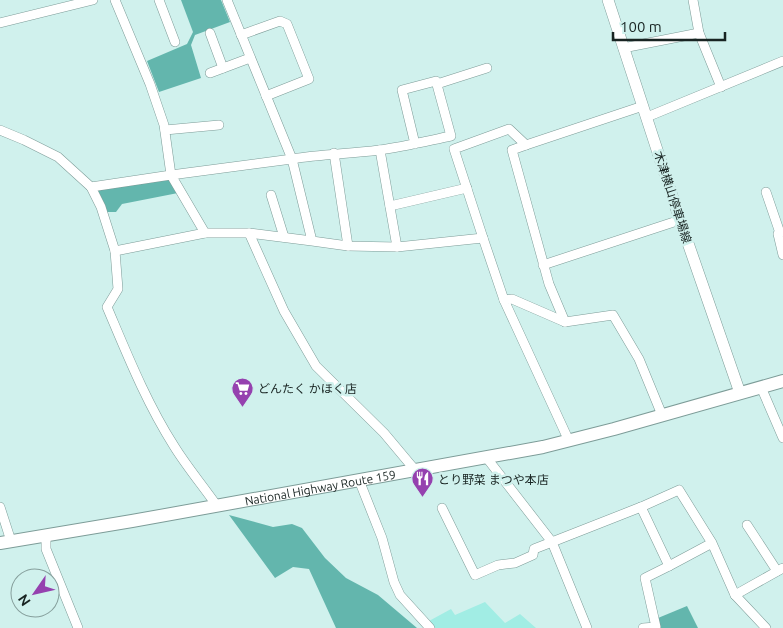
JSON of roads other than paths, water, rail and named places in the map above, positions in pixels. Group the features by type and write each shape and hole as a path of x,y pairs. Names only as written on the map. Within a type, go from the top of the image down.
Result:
{"highway":[{"name":"National Highway Route 159","path":"5,542 217,506 569,441 783,381"}],"main road":[{"name":"木津横山停車場線","path":"608,0 680,220 740,393"}],"street":[{"path":"0,23 93,0"},
{"path":"115,0 150,84 165,130 171,175 205,233"},
{"path":"160,0 176,42"},
{"path":"227,0 292,159 312,240"},
{"path":"693,0 699,32 720,87"},
{"path":"241,35 280,21 287,24 308,79 266,96"},
{"path":"624,48 699,32"},
{"path":"210,33 223,68"},
{"path":"210,73 250,58"},
{"path":"565,322 543,265 512,150 645,112 720,87 783,61"},
{"path":"437,84 487,68"},
{"path":"415,144 402,90 436,81 454,149 504,300 569,441"},
{"path":"165,130 219,125"},
{"path":"454,149 509,129 526,145"},
{"path":"0,130 58,157 91,187 101,207 114,251 118,289 107,307 135,375 159,420 174,447 217,506"},
{"path":"91,187 334,153 380,150 451,136"},
{"path":"380,150 397,247"},
{"path":"334,153 348,246"},
{"path":"390,206 467,188"},
{"path":"766,192 780,233 778,234 783,255"},
{"path":"272,195 284,237"},
{"path":"543,265 680,220"},
{"path":"114,251 205,233 249,233 348,246 397,247 482,238"},
{"path":"249,233 284,311 316,366 384,433 415,470"},
{"path":"504,300 512,299 565,322 613,315 639,359 662,415"},
{"path":"761,387 783,438"},
{"path":"486,457 552,542 587,628"},
{"path":"359,480 382,538 394,582 400,595 430,628"},
{"path":"442,508 475,575 498,565 515,563 533,556 534,549 679,490 712,543 736,595 766,628"},
{"path":"0,506 5,542"},
{"path":"641,506 669,566"},
{"path":"736,595 780,570 747,525"},
{"path":"46,536 46,549 78,628"},
{"path":"643,628 656,627 645,578 712,543"}],"place":[{"name":"どんたく かほく店","path":"242,407"},
{"name":"とり野菜 まつや本店","path":"422,498"}]}
